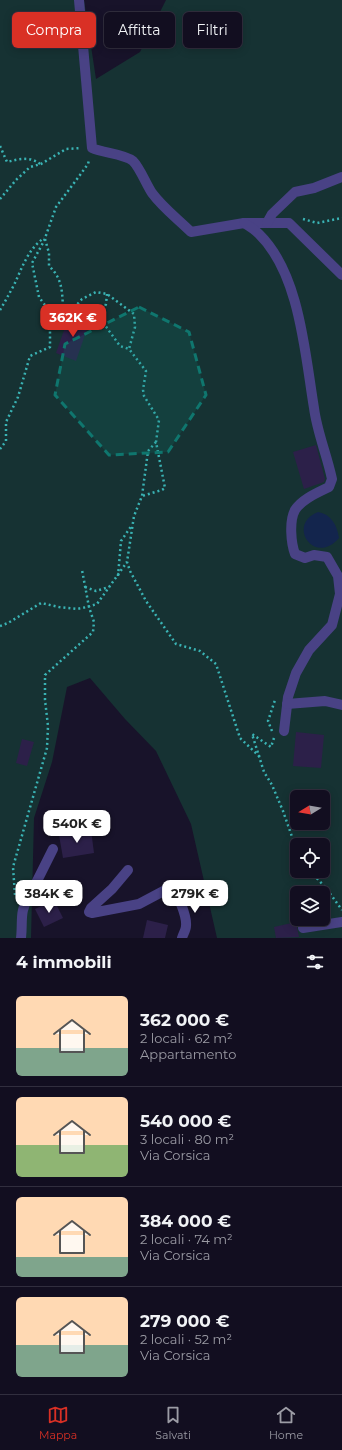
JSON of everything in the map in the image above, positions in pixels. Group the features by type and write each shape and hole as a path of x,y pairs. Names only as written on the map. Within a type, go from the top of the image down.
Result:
{"street":[{"path":"79,0 92,148 118,155 132,161 152,192 165,208 191,232 244,223 289,223 342,275"},
{"path":"267,223 272,214 295,192 314,188 342,178"},
{"path":"244,223 259,234 278,258 294,298 303,339 314,409 332,479 329,487 304,501 295,511 291,530 292,546 295,554 305,558 314,555 327,557 338,576 340,594 332,625 306,654 296,673 288,697 284,731"},
{"path":"287,704 325,701 342,704"},
{"path":"20,938 24,904 53,849"},
{"path":"128,870 112,889 91,908 89,912 92,913 139,904 171,887 176,892 182,906 186,925 182,938"},
{"path":"303,928 342,922"}],"path":[{"path":"0,146 7,162 26,158 40,164"},
{"path":"0,199 16,180 30,167 40,164 66,148 92,148 88,164 56,207 44,241 32,263 39,297 50,312 50,347 30,356 18,398 6,422 6,441 0,449"},
{"path":"302,219 317,223 342,218"},
{"path":"0,310 14,285 21,267 38,242 45,238"},
{"path":"45,238 50,253 49,266 57,274 63,307 69,311"},
{"path":"50,325 62,314 73,309 82,299 96,292 107,294 134,314 135,327 129,349"},
{"path":"107,294 106,304 101,316 102,322 120,346 129,349 146,371 143,390 144,396 159,420 156,442 165,488 142,496"},
{"path":"0,626 8,623 40,603 59,608 77,609 97,604 127,562 134,516 142,496 148,451 156,442"},
{"path":"118,576 121,541 133,523"},
{"path":"127,562 130,571 146,601 176,644 200,651 216,664 240,738 260,757"},
{"path":"14,898 16,892 13,867 47,748 48,726 45,700 45,675 94,632 94,622 89,607 82,570"},
{"path":"85,587 96,591 110,587"},
{"path":"276,698 268,721 274,739 271,747 252,734 264,772 272,785 283,810 293,838"},
{"path":"317,878 342,910"}],"highlighted area":[{"path":"139,307 189,332 206,395 168,452 109,455 55,395 65,344"}],"green space":[{"path":"0,0 84,0 86,12 12,12 12,48 91,48 96,79 140,52 142,48 175,48 175,12 160,12 166,0 342,0 342,938 217,938 191,824 156,751 125,719 90,678 67,687 52,762 34,818 31,938 0,938"}],"water":[{"path":"318,512 323,513 333,521 339,538 330,546 321,548 313,546 307,540 304,533 304,525 309,518"}],"building":[{"path":"69,316 89,323 76,361 56,353"},
{"path":"316,445 325,479 324,482 304,489 293,452"},
{"path":"296,732 324,735 321,768 293,766"},
{"path":"22,739 34,742 27,766 16,763"},
{"path":"91,830 94,853 63,858 59,835"},
{"path":"54,900 63,918 44,927 35,909"},
{"path":"147,920 168,925 165,938 143,938"},
{"path":"290,923 290,926 297,926 299,937 276,938 274,927"}]}
